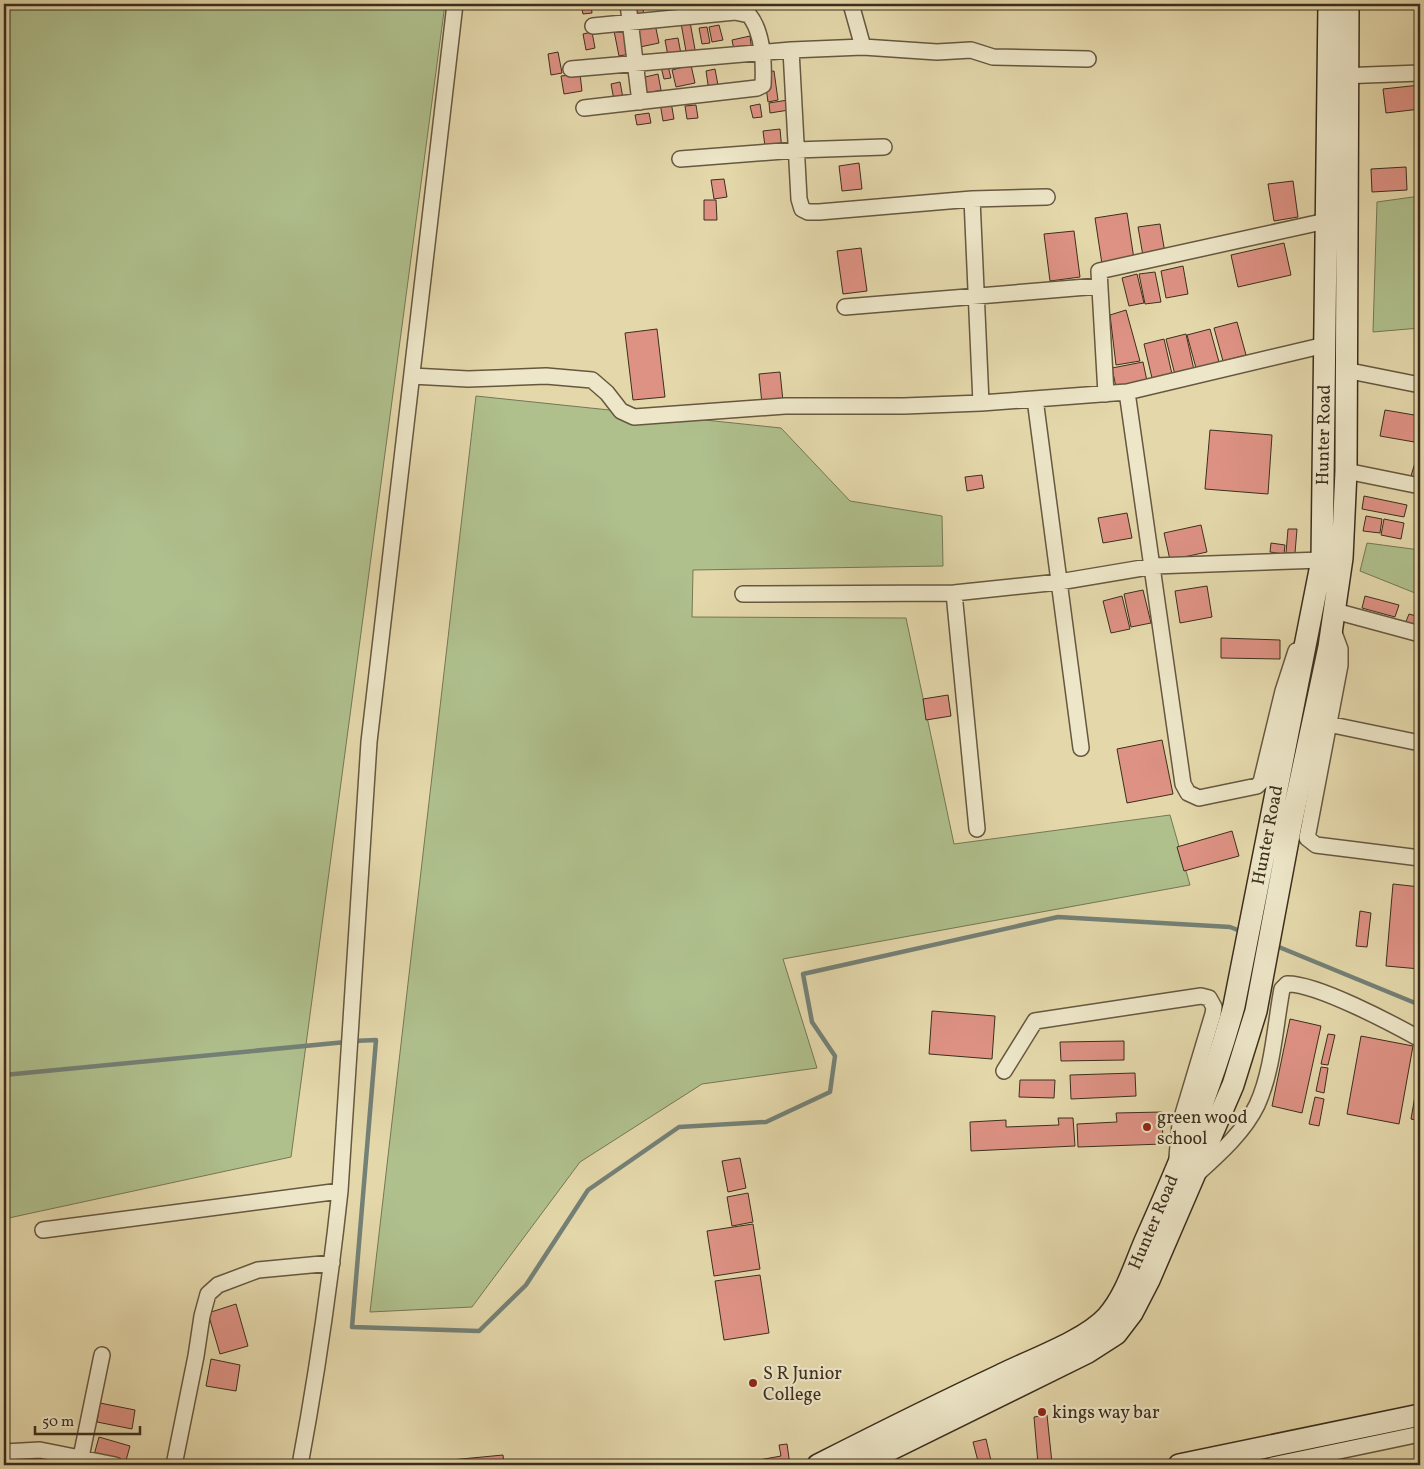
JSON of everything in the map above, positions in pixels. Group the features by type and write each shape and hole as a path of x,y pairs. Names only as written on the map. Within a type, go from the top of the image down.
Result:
{"street":[{"path":"300,1465 316,1378 340,1191 369,742 455,4"},
{"path":"628,4 632,24 640,102"},
{"path":"851,4 863,48"},
{"name":"Hunter Road","path":"818,1465 904,1421 1066,1344 1107,1316 1233,1085 1256,1011 1291,824 1333,619 1342,558 1346,471 1345,370 1338,76 1330,4"},
{"name":"Hunter Road","path":"859,1465 1088,1352 1116,1334 1132,1313 1149,1280 1186,1171 1234,1006 1322,560 1326,221 1338,76 1348,4"},
{"path":"584,108 760,87 763,82 761,52 755,22 749,15 734,12 632,24 592,26"},
{"path":"571,69 761,52 863,48 937,52 971,50 992,57 1088,59"},
{"path":"791,50 799,199 802,209 808,212 972,199 1047,197"},
{"path":"1338,76 1420,73"},
{"path":"680,159 796,150 884,147"},
{"path":"972,199 981,403"},
{"path":"1106,394 1099,271 1326,221"},
{"path":"845,307 1099,286"},
{"path":"412,376 468,379 546,376 592,380 621,411 634,417 785,406 904,406 981,403 1127,392 1325,344"},
{"path":"1345,370 1420,385"},
{"path":"1127,392 1154,566 1183,784 1193,796 1209,796 1257,786 1261,782 1290,667 1299,643 1310,626"},
{"path":"1035,399 1081,748"},
{"path":"1346,471 1420,486"},
{"path":"743,594 954,593 1059,582 1154,566 1322,560"},
{"path":"954,593 977,829"},
{"path":"1420,634 1333,619 1340,649 1340,665 1307,838 1316,845 1420,858"},
{"path":"1328,724 1420,743"},
{"path":"1004,1071 1035,1021 1201,996 1209,998 1214,1007 1213,1014 1180,1124 1186,1171 1232,1139 1256,1106 1270,1059 1282,989 1286,984 1296,985 1346,1002 1420,1040"},
{"path":"42,1230 340,1191"},
{"path":"174,1465 202,1316 208,1294 218,1285 258,1270 332,1263"},
{"path":"81,1457 102,1355"},
{"path":"1179,1465 1420,1416"},
{"path":"1274,1465 1420,1434"},
{"path":"4,1452 40,1450 115,1465"}],"green space":[{"path":"4,4 445,4 291,1157 4,1219"},
{"path":"1420,196 1420,328 1373,332 1377,202"},
{"path":"476,396 781,428 850,501 942,516 943,566 693,570 692,617 906,618 954,844 1170,815 1190,885 783,959 817,1068 702,1084 580,1162 472,1307 370,1312"},
{"path":"1367,543 1420,550 1420,595 1360,571"}],"building":[{"path":"581,4 591,4 592,13 583,14"},
{"path":"631,4 642,4 644,15 633,17"},
{"path":"690,22 696,55 687,57 681,23"},
{"path":"655,24 659,43 640,47 636,28"},
{"path":"719,25 723,40 712,42 709,27"},
{"path":"707,27 710,43 702,44 699,28"},
{"path":"624,29 630,54 619,56 614,31"},
{"path":"592,32 595,48 586,50 583,34"},
{"path":"750,36 752,52 735,55 732,40"},
{"path":"678,38 681,54 668,56 665,40"},
{"path":"558,52 562,73 551,75 548,54"},
{"path":"691,65 695,83 676,87 672,70"},
{"path":"668,66 671,78 664,79 661,67"},
{"path":"715,69 720,96 710,98 706,71"},
{"path":"774,71 778,100 768,102 764,72"},
{"path":"580,74 582,91 564,94 561,76"},
{"path":"658,74 661,90 644,94 641,78"},
{"path":"620,82 623,98 614,100 611,84"},
{"path":"1420,85 1420,109 1386,113 1383,89"},
{"path":"788,100 789,110 770,113 769,103"},
{"path":"671,102 674,119 663,121 660,103"},
{"path":"760,104 762,117 753,118 750,106"},
{"path":"696,105 698,118 687,119 685,106"},
{"path":"649,113 651,123 637,125 635,115"},
{"path":"780,129 782,151 766,154 763,131"},
{"path":"859,163 862,189 842,191 839,166"},
{"path":"1406,167 1407,190 1372,192 1371,169"},
{"path":"724,179 727,197 714,199 711,180"},
{"path":"1293,181 1298,217 1274,221 1268,184"},
{"path":"704,200 716,200 717,220 704,220"},
{"path":"1127,213 1134,259 1102,264 1095,218"},
{"path":"1160,224 1165,253 1143,256 1138,227"},
{"path":"1074,231 1080,277 1050,281 1044,234"},
{"path":"1284,243 1291,275 1238,287 1231,255"},
{"path":"861,248 867,291 843,294 837,251"},
{"path":"1183,266 1188,294 1166,298 1161,271"},
{"path":"1155,272 1161,302 1145,304 1139,274"},
{"path":"1137,274 1144,303 1129,306 1122,278"},
{"path":"1126,310 1140,361 1116,365 1110,315"},
{"path":"1237,322 1246,355 1223,361 1214,328"},
{"path":"657,329 665,397 633,400 625,333"},
{"path":"1210,329 1219,362 1196,368 1187,335"},
{"path":"1186,334 1194,370 1175,375 1166,339"},
{"path":"1164,339 1172,374 1152,378 1144,344"},
{"path":"1143,362 1147,381 1116,387 1112,368"},
{"path":"780,372 783,401 762,404 759,374"},
{"path":"1385,410 1420,416 1420,443 1380,436"},
{"path":"1210,430 1272,435 1268,494 1205,489"},
{"path":"1417,456 1420,457 1420,478 1411,476"},
{"path":"982,475 984,488 967,491 965,477"},
{"path":"1364,496 1407,505 1404,517 1362,509"},
{"path":"1127,513 1132,538 1103,543 1098,518"},
{"path":"1366,516 1382,519 1380,533 1363,531"},
{"path":"1384,519 1404,523 1401,539 1381,535"},
{"path":"1201,525 1207,552 1170,560 1164,533"},
{"path":"1288,529 1297,529 1295,553 1286,553"},
{"path":"1271,543 1285,545 1284,554 1270,552"},
{"path":"1207,586 1212,617 1180,623 1175,591"},
{"path":"1143,590 1151,623 1131,627 1124,594"},
{"path":"1122,596 1130,629 1111,633 1103,601"},
{"path":"1365,596 1399,605 1395,617 1362,608"},
{"path":"1409,614 1420,617 1420,628 1405,624"},
{"path":"1221,638 1280,640 1280,659 1221,658"},
{"path":"948,695 951,716 926,720 923,699"},
{"path":"1162,740 1173,794 1127,803 1117,749"},
{"path":"1232,831 1239,856 1184,871 1177,847"},
{"path":"1393,884 1420,887 1420,969 1386,966"},
{"path":"1360,911 1371,913 1367,947 1356,946"},
{"path":"932,1011 995,1016 992,1059 929,1054"},
{"path":"1290,1019 1321,1026 1302,1113 1272,1106"},
{"path":"1328,1034 1335,1035 1328,1065 1321,1064"},
{"path":"1361,1036 1413,1046 1399,1124 1347,1114"},
{"path":"1124,1041 1124,1060 1061,1061 1060,1042"},
{"path":"1321,1067 1328,1068 1324,1093 1316,1091"},
{"path":"1420,1067 1420,1121 1411,1119"},
{"path":"1135,1073 1136,1096 1071,1099 1070,1075"},
{"path":"1020,1080 1055,1080 1054,1098 1019,1097"},
{"path":"1315,1097 1324,1099 1319,1126 1309,1124"},
{"path":"1162,1112 1163,1144 1078,1147 1077,1124 1117,1122 1116,1113"},
{"path":"1058,1118 1073,1118 1075,1146 971,1151 970,1122 1006,1120 1006,1127 1059,1125"},
{"path":"740,1158 746,1188 728,1192 722,1161"},
{"path":"748,1193 753,1222 732,1226 727,1197"},
{"path":"753,1224 760,1269 714,1276 707,1231"},
{"path":"760,1275 769,1333 724,1340 715,1281"},
{"path":"236,1304 248,1346 220,1354 208,1313"},
{"path":"211,1359 240,1365 236,1391 206,1386"},
{"path":"100,1403 135,1410 132,1429 97,1422"},
{"path":"1047,1415 1052,1463 1038,1464 1034,1417"},
{"path":"99,1437 130,1446 125,1464 94,1455"},
{"path":"986,1439 992,1465 979,1465 973,1442"},
{"path":"787,1444 790,1465 749,1465 748,1462 781,1456 779,1445"},
{"path":"503,1455 504,1465 452,1465 451,1460"}],"waterway":[{"path":"353,1041 376,1040 352,1327 479,1331 526,1285 588,1190 679,1127 766,1122 830,1092 835,1056 812,1022 803,974 1058,917 1230,927 1243,932"},
{"path":"1274,945 1420,1005"},
{"path":"4,1075 346,1042"}],"place":[{"name":"green wood school","path":"1147,1127"},
{"name":"S R Junior College","path":"753,1383"},
{"name":"kings way bar","path":"1042,1412"}]}
